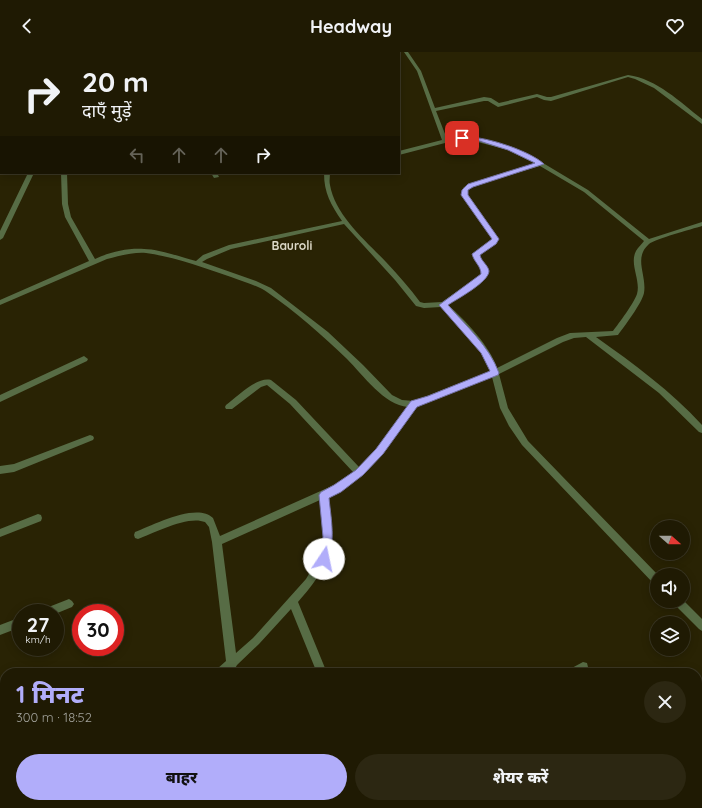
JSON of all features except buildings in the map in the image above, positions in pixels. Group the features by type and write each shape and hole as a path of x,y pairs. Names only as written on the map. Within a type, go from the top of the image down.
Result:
{"street":[{"path":"406,52 419,72 428,92 445,141"},
{"path":"433,110 484,99 488,99 498,105 537,95 550,99 628,76 635,76 648,82 702,122"},
{"path":"400,153 445,141 470,138 476,138 510,149 541,164 586,191 648,241"},
{"path":"443,305 485,275 485,269 477,258 476,254 496,239 465,195 465,190 470,185 541,164"},
{"path":"0,238 31,174"},
{"path":"64,174 65,204 68,217 93,262"},
{"path":"327,174 327,185 345,222 385,265 418,304 422,307 438,304 443,305 484,350 495,373 502,404 510,421 525,443 650,574"},
{"path":"197,263 205,257 229,247 345,222"},
{"path":"0,303 93,262 125,252 146,251 197,263 254,283 269,290 325,334 389,397 401,403 414,404 495,373 573,335 615,333 640,295 641,287 637,260 639,251 648,241 702,224"},
{"path":"588,334 678,404 702,430"},
{"path":"0,399 84,359"},
{"path":"229,408 259,384 268,382 293,402 359,472"},
{"path":"217,542 338,488 359,472 379,452 414,404"},
{"path":"0,470 14,468 90,438"},
{"path":"228,668 256,641 309,582 324,559 328,537 324,495"},
{"path":"138,535 190,517 201,516 208,519 214,528 217,542 232,665"},
{"path":"0,533 38,518"},
{"path":"292,600 320,668"},
{"path":"64,606 69,604"},
{"path":"684,608 702,626"},
{"path":"0,630 12,625"}],"district":[{"name":"Bauroli","path":"292,245"}],"route":[{"path":"324,559 328,537 324,495 338,488 359,472 379,452 414,404 495,373 484,350 443,305 485,275 485,269 477,258 476,254 496,239 465,195 465,190 470,185 541,164 522,153 510,149 476,138 462,138"}]}
